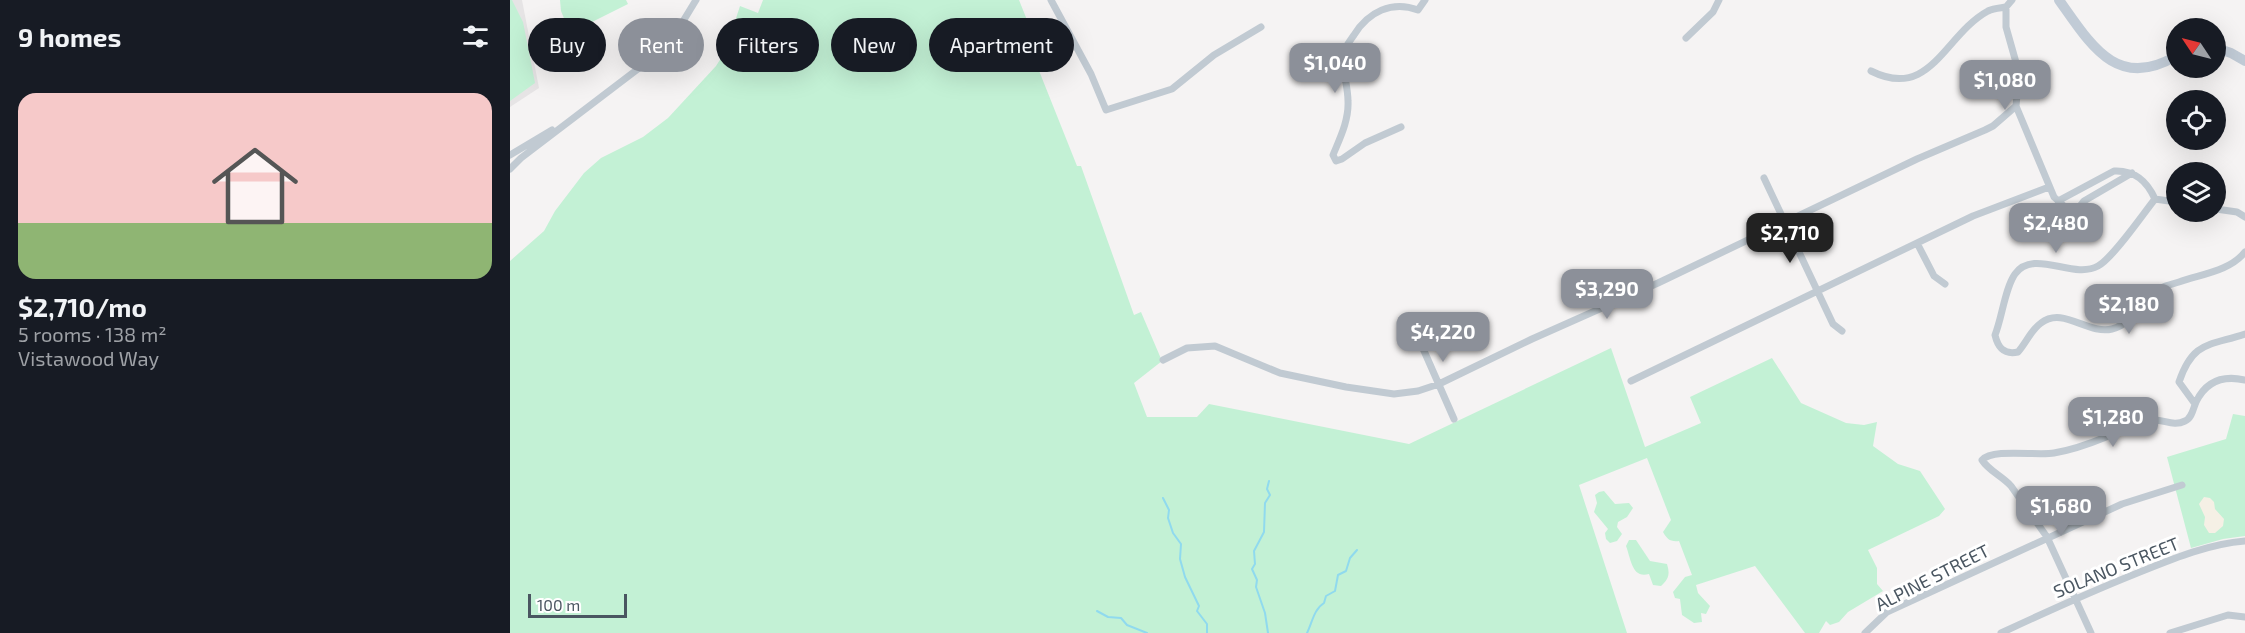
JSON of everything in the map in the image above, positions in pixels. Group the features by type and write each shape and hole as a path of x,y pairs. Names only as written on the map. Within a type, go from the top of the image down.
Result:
{"street":[{"path":"510,169 521,158 651,59 682,23 696,0"},
{"path":"1051,0 1091,74 1106,110 1172,89 1214,55 1261,27"},
{"path":"1401,127 1365,143 1342,159 1336,161 1334,159 1333,155 1346,120 1348,103 1343,57 1345,49 1360,25 1374,12 1390,3 1408,3 1418,10 1425,0"},
{"path":"1686,38 1713,12 1719,0"},
{"path":"1871,71 1880,75 1902,78 1912,78 1923,74 1968,26 1991,10 2006,7 2012,0"},
{"path":"2060,0 2090,42 2106,59 2132,69 2150,68 2166,62"},
{"path":"2006,7 2006,27 2019,73 2016,105 2049,187 2058,201 2070,210 2077,210 2084,201 2132,173"},
{"path":"2226,51 2245,61"},
{"path":"1163,360 1187,348 1215,346 1280,373 1346,387 1394,394 1418,391 1439,384 1784,224 1917,159 1985,130 1998,122 2016,105"},
{"path":"510,155 573,119"},
{"path":"2058,201 2114,171 2132,173 2143,179 2155,199"},
{"path":"1764,178 1833,324 1842,331"},
{"path":"1631,381 1973,216 2049,187"},
{"path":"2155,199 2166,201"},
{"path":"2155,199 2109,256 2097,266 2080,270 2037,263 2024,266 2014,274 1995,335 2002,351 2011,354 2018,352 2038,325 2053,317 2110,330 2132,318 2162,288 2224,268 2238,261 2245,252"},
{"path":"2226,210 2245,216"},
{"path":"1917,243 1934,276 1945,284"},
{"path":"2195,404 2179,382 2184,369 2198,350 2211,342 2245,334"},
{"path":"1421,344 1454,419"},
{"path":"2091,633 2047,537 2011,486 1982,460 1986,456 1997,453 2051,453 2071,450 2150,420 2174,424 2186,421 2204,389 2219,379 2245,380"},
{"name":"ALPINE STREET","path":"1865,633 1887,612 2047,537 2122,504 2182,485"},
{"name":"SOLANO STREET","path":"2001,633 2075,598 2173,559 2229,542 2245,541"},
{"path":"2170,633 2228,615 2245,617"}],"shaded area":[{"path":"510,0 522,0 528,31 528,72 536,72 539,88 510,107"}],"green space":[{"path":"510,0 512,0 523,22 528,47 528,72 533,72 535,83 510,101"},
{"path":"560,0 626,0 628,4 600,18 564,18"},
{"path":"763,0 1019,0 1026,18 929,18 929,72 1040,72 1077,166 1081,166 1134,315 1141,312 1162,361 1134,383 1147,417 1197,417 1209,404 1409,444 1611,348 1645,447 1701,423 1690,397 1772,358 1801,403 1846,423 1864,425 1877,422 1873,446 1898,464 1920,471 1945,509 1939,516 1868,550 1877,568 1877,584 1883,591 1848,612 1839,622 1830,625 1826,621 1819,633 1805,633 1755,566 1696,585 1698,593 1710,606 1706,614 1701,613 1702,622 1694,623 1682,615 1680,599 1675,598 1673,592 1685,577 1692,575 1679,541 1669,540 1663,532 1671,520 1647,458 1579,485 1627,633 510,633 510,261 544,231 555,211 584,173 601,158 643,137 668,118 716,66 716,72 819,72 819,18 736,18 740,6 758,13"},
{"path":"2233,414 2245,416 2245,536 2223,539 2191,548 2167,457 2226,439"},
{"path":"1604,491 1615,504 1629,503 1633,508 1627,517 1618,522 1617,527 1622,534 1617,541 1610,543 1605,533 1608,529 1594,512 1597,503 1595,495"},
{"path":"1629,540 1636,540 1650,561 1667,564 1668,576 1661,586 1653,585 1649,574 1643,575 1636,571 1626,546"}],"sand":[{"path":"2204,497 2214,502 2215,509 2224,519 2223,526 2215,533 2209,533 2204,525 2205,517 2199,504"}],"waterway":[{"path":"1268,633 1265,613 1256,587 1257,580 1252,569 1255,564 1254,551 1264,532 1265,503 1270,495 1267,489 1269,481"},
{"path":"1163,498 1169,510 1168,518 1173,533 1181,544 1180,559 1185,577 1199,606 1197,611 1207,624 1207,633"},
{"path":"1307,633 1326,596 1335,591 1338,575 1346,571 1350,558 1357,550"},
{"path":"1097,611 1108,617 1121,618 1127,625 1147,633"}]}
